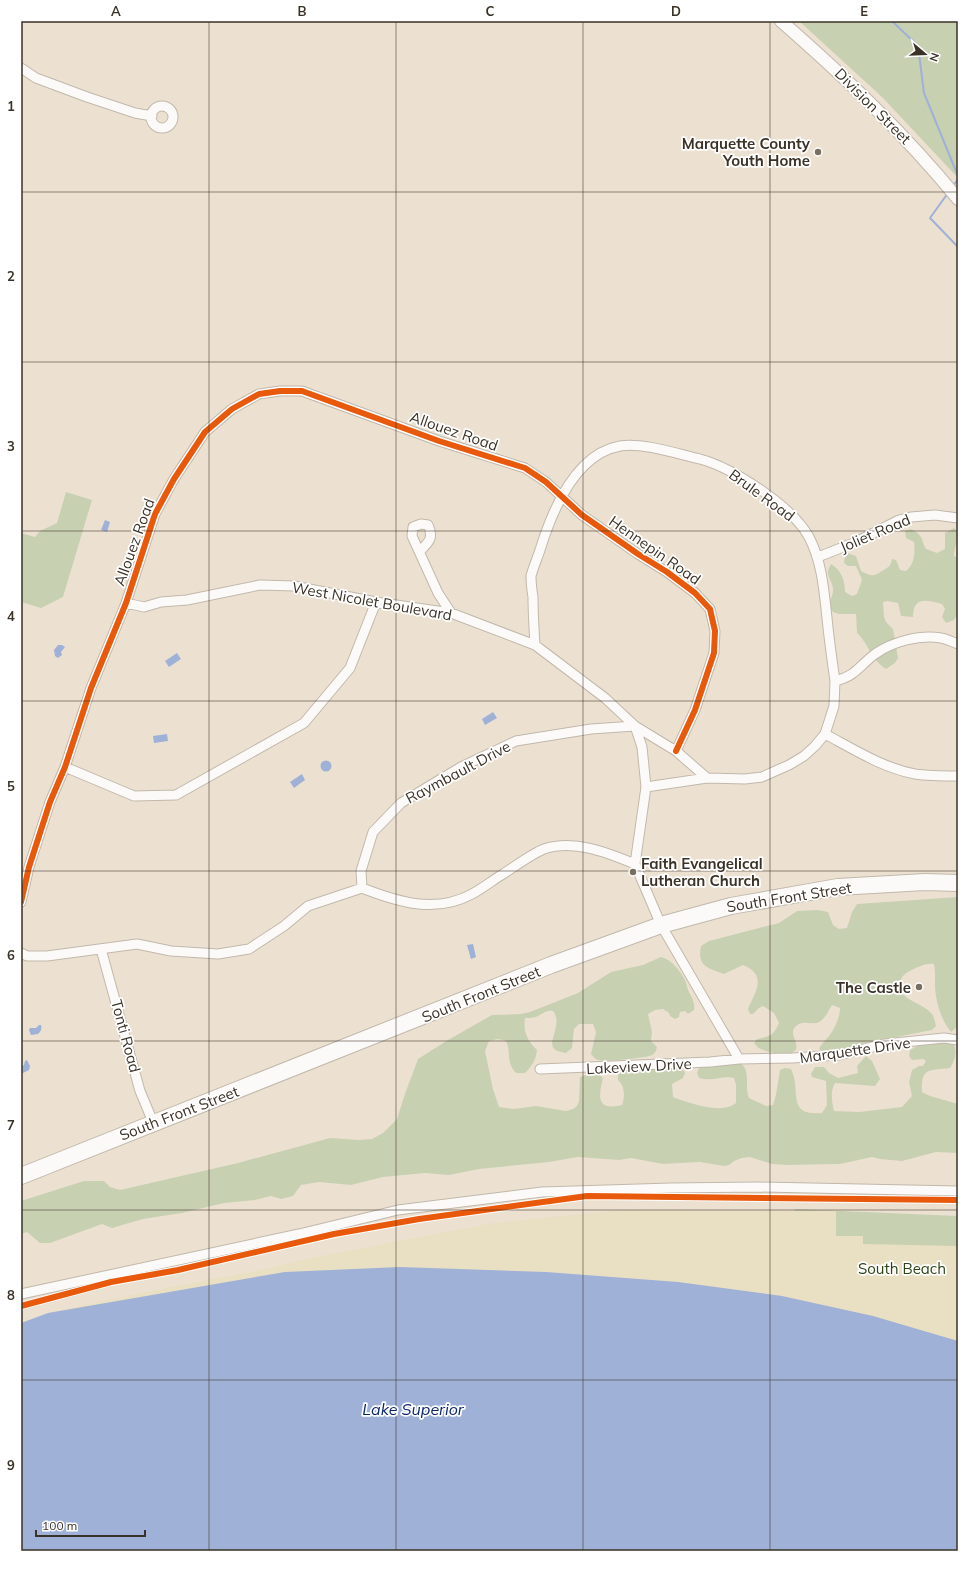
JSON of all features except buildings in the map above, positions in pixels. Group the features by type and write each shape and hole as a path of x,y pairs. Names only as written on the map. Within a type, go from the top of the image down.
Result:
{"highway":[{"name":"South Front Street","path":"21,1176 153,1122 551,966 661,925 732,906 838,887 925,882 958,883"}],"street":[{"name":"Division Street","path":"781,21 870,101 928,163 958,199"},
{"path":"21,68 36,78 87,97 135,113 152,116"},
{"name":"Allouez Road","path":"21,902 29,867 50,802 65,767 91,688 126,603 155,514 174,479 205,432 232,409 259,394 280,391 302,391 439,441 525,468 546,482 560,497"},
{"name":"Brule Road","path":"535,645 531,577 548,525 560,497 582,468 606,449 635,445 672,452 722,466 760,490 786,509 799,522 808,536 818,557 835,681 834,706 825,734"},
{"name":"Hennepin Road","path":"560,497 582,515 695,593 710,609 715,631 714,653 695,710 676,751"},
{"name":"Joliet Road","path":"818,557 856,542 899,520 911,517 935,515 958,518"},
{"path":"420,551 438,593 451,613"},
{"name":"West Nicolet Boulevard","path":"126,603 144,607 161,602 188,600 260,585 294,586 376,602 451,613 535,645 619,709 635,726 676,751 707,778"},
{"path":"65,767 134,796 176,795 304,723 350,668 376,602"},
{"path":"835,681 847,678 875,654 885,648 899,643 930,637 957,642"},
{"name":"West Nicolet Boulevard","path":"635,726 644,759 646,788 635,864"},
{"name":"Raymbault Drive","path":"362,888 361,871 373,832 401,803 461,767 516,742 591,729 635,726"},
{"path":"646,788 707,778 745,779 762,777 789,765 804,756 825,734 863,754 901,770 929,776 958,776"},
{"path":"21,953 27,956 47,956 137,944 171,951 218,954 249,949 284,926 308,906 362,888 391,899 419,905 437,905 471,894 544,849 560,846 586,848 606,853 635,864 661,925 739,1059"},
{"name":"Tonti Road","path":"101,949 140,1091 153,1122"},
{"name":"Marquette Drive","path":"739,1059 792,1058 832,1055 885,1044 944,1038 958,1040"},
{"name":"Lakeview Drive","path":"540,1069 702,1063 739,1059"},
{"path":"21,1294 299,1234 398,1210 542,1192 757,1187 958,1192"}],"green space":[{"path":"799,21 958,21 958,178 882,97"},
{"path":"66,492 92,500 63,597 41,608 21,602 21,533 35,537 40,531 57,523"},
{"path":"954,528 958,532 954,556 958,558 958,614 954,620 946,623 942,617 945,609 942,604 931,601 922,601 915,606 913,617 901,616 898,603 887,601 883,602 884,617 886,622 893,629 898,658 895,663 886,669 873,657 857,633 856,614 839,614 833,612 829,605 833,588 828,575 829,568 831,564 840,572 844,583 845,592 852,596 857,594 862,580 856,566 848,566 844,563 845,555 847,553 856,556 861,571 870,575 874,575 888,568 892,559 896,560 900,570 906,571 914,558 914,542 906,538 905,531 911,529 922,538 926,549 937,553 945,549 945,533"},
{"path":"958,897 958,1026 951,1032 943,1020 938,1006 935,992 934,964 927,964 905,974 900,981 899,987 905,996 932,1014 936,1026 932,1030 861,1044 832,1052 825,1052 819,1049 833,1030 840,1011 840,1008 832,1005 819,1022 802,1023 796,1026 793,1035 797,1046 793,1052 785,1054 774,1053 759,1048 754,1043 757,1039 771,1035 779,1023 774,1013 763,1006 753,1014 750,1014 748,1009 758,985 756,974 751,969 743,965 724,974 708,968 702,962 701,958 701,946 709,941 779,923 797,911 818,910 828,912 833,925 839,929 847,928 852,912 857,904"},
{"path":"661,957 672,963 683,977 693,1000 694,1010 688,1014 685,1011 680,1012 679,1017 675,1019 663,1009 655,1010 648,1014 652,1032 651,1041 657,1047 656,1051 652,1055 625,1059 597,1060 591,1054 596,1032 593,1024 579,1024 574,1029 572,1048 566,1053 557,1051 553,1048 552,1043 556,1024 556,1018 553,1011 547,1011 535,1017 525,1018 526,1036 537,1050 533,1063 525,1073 516,1073 513,1068 506,1041 498,1039 489,1041 485,1051 493,1089 499,1107 514,1109 536,1106 566,1111 573,1109 577,1106 579,1101 580,1077 592,1073 595,1073 603,1078 600,1092 601,1101 608,1106 622,1105 624,1092 622,1085 618,1080 618,1074 626,1069 679,1067 683,1069 685,1073 683,1078 672,1084 673,1097 705,1107 722,1108 736,1103 736,1085 734,1078 726,1077 704,1079 699,1078 697,1073 700,1066 739,1062 743,1065 747,1073 749,1098 766,1106 773,1105 780,1070 785,1068 791,1069 794,1077 799,1106 803,1110 810,1113 822,1113 827,1105 826,1081 812,1077 811,1074 815,1067 824,1067 829,1073 838,1078 858,1073 857,1066 866,1056 872,1061 880,1079 875,1086 835,1083 832,1093 834,1111 859,1112 902,1107 912,1096 909,1082 912,1070 919,1066 923,1066 926,1061 923,1059 912,1060 909,1056 910,1050 926,1043 943,1041 954,1045 955,1057 953,1062 950,1068 928,1071 923,1078 922,1092 930,1096 958,1104 958,1153 936,1152 902,1161 872,1157 840,1164 788,1165 772,1164 750,1157 742,1158 724,1166 700,1162 663,1164 631,1158 619,1160 578,1157 549,1162 479,1169 449,1175 425,1173 383,1177 351,1185 319,1182 301,1185 293,1196 281,1199 271,1196 255,1200 224,1203 182,1213 143,1219 112,1228 102,1224 50,1243 40,1243 27,1232 21,1234 21,1201 84,1181 104,1181 110,1187 120,1190 238,1163 330,1138 358,1140 372,1139 383,1133 397,1119 418,1059 448,1040 492,1015 521,1014 530,1012 578,993 611,972 643,965"},
{"name":"South Beach","path":"795,1209 958,1216 958,1341 782,1296"}],"sand":[{"path":"622,1210 836,1211 836,1236 863,1236 863,1244 958,1246 958,1447 48,1313 260,1270 305,1259 493,1223"}],"water":[{"path":"105,520 110,522 107,532 101,530"},
{"path":"58,645 65,647 61,652 62,655 58,658 55,656 54,650"},
{"path":"177,653 181,659 169,667 165,661"},
{"path":"493,712 497,718 485,725 482,719"},
{"path":"167,734 168,741 154,743 153,736"},
{"path":"326,760 330,762 332,766 330,770 326,772 322,770 320,766 322,762"},
{"path":"302,774 305,780 294,788 290,782"},
{"path":"473,944 476,957 471,959 467,945"},
{"path":"41,1025 40,1032 38,1034 31,1035 29,1030 30,1028 36,1028"},
{"path":"27,1060 30,1066 29,1070 23,1073 21,1072 21,1067"},
{"name":"Lake Superior","path":"400,1267 546,1272 678,1282 782,1296 873,1316 958,1341 958,1551 21,1551 21,1323 48,1313 285,1272"}],"waterway":[{"path":"892,21 918,46 924,93 958,176"},
{"path":"953,186 958,179"},
{"path":"948,193 930,218 958,247"}],"cycle path":[{"path":"21,902 29,867 50,802 65,767 91,688 126,603 155,514 174,479 205,432 232,409 259,394 280,391 302,391 439,441 525,468 546,482 582,515 638,554 667,572 695,593 710,609 715,631 714,653 695,710 676,751"},
{"path":"21,1306 111,1282 178,1270 334,1234 419,1219 587,1196 958,1200"}],"place":[{"name":"Marquette County Youth Home","path":"818,152"},
{"name":"Faith Evangelical Lutheran Church","path":"633,872"},
{"name":"The Castle","path":"919,987"}]}
